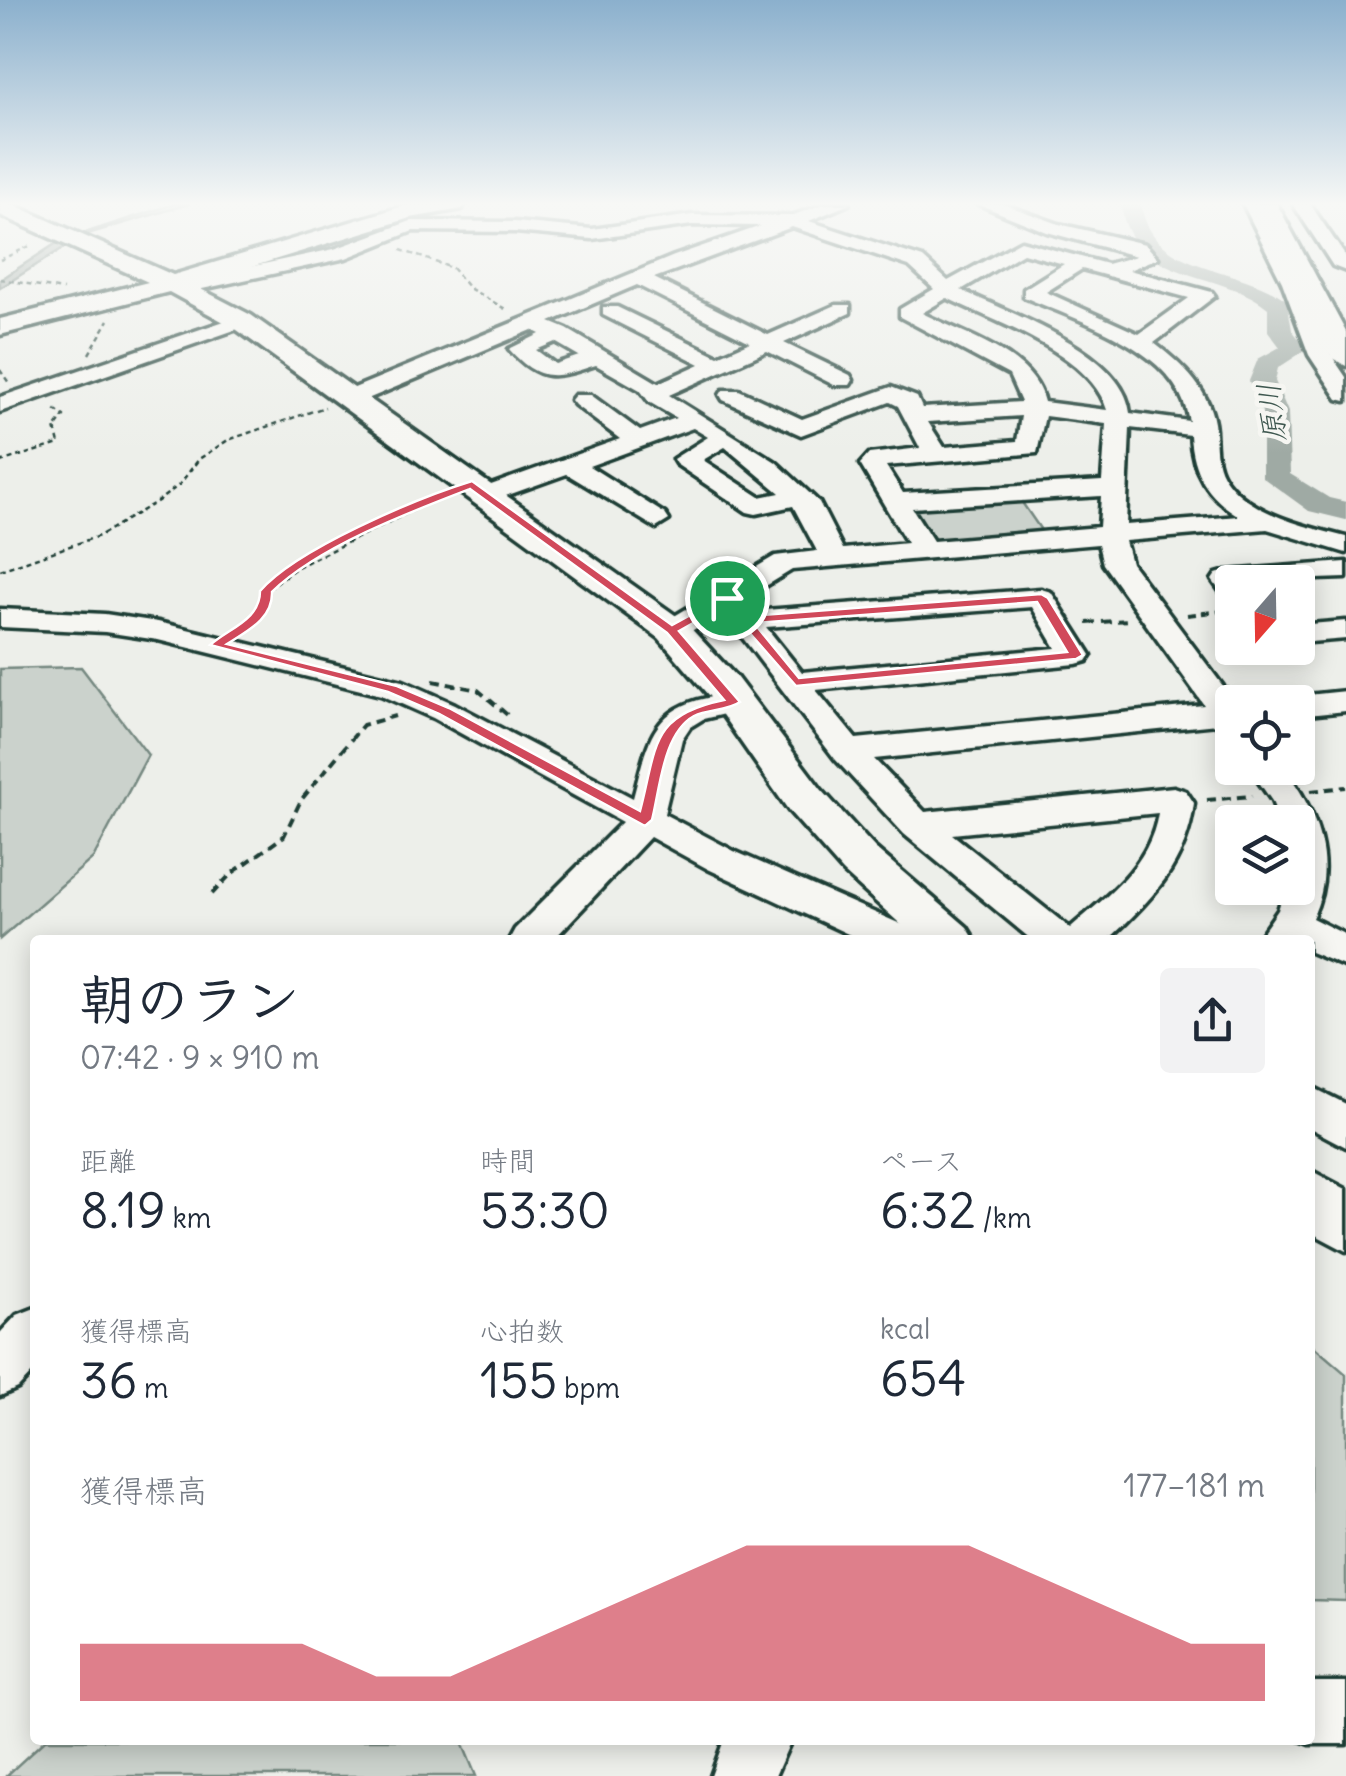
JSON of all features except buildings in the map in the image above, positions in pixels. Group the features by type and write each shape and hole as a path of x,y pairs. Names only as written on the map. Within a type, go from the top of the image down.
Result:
{"main road":[{"path":"0,328 165,287 242,321 672,630 734,702 805,800 871,870 944,935"},
{"path":"1309,287 1346,358"},
{"path":"1332,287 1346,315"},
{"path":"1315,1200 1346,1222"}],"street":[{"path":"350,398 617,287"},
{"path":"659,287 842,380"},
{"path":"943,287 1072,352 1106,380 1118,408 1110,534 1117,564 1215,695"},
{"path":"924,548 872,464 878,458 1028,448 1035,408 1030,385 1017,370 907,313 952,287"},
{"path":"1041,287 1031,293 1140,344 1179,376 1203,413 1206,466 1227,494 1270,521 1346,546"},
{"path":"1035,333 1085,317 1131,287"},
{"path":"1140,344 1205,296 1169,287"},
{"path":"1294,287 1320,355 1346,394"},
{"path":"598,357 552,372 520,349 664,289"},
{"path":"479,490 568,465 637,440 687,416 770,342 843,309"},
{"path":"610,311 729,376 802,428 891,394 909,402 936,454"},
{"path":"0,405 242,321"},
{"path":"534,322 648,384 654,393 767,467 810,508 832,556"},
{"path":"654,393 729,376"},
{"path":"583,400 637,440"},
{"path":"913,416 1035,408 1204,430"},
{"path":"726,438 684,458 756,506 798,497"},
{"path":"568,465 656,520"},
{"path":"896,502 1112,488"},
{"path":"736,609 786,562 1270,521"},
{"path":"1315,573 1346,570"},
{"path":"672,630 736,609 1041,598 1076,655 796,682"},
{"path":"736,609 847,751 917,826 1052,935"},
{"path":"0,618 105,623 216,645 388,687 426,703 645,820 887,935"},
{"path":"1315,633 1346,630"},
{"path":"1315,704 1346,701"},
{"path":"534,935 645,820 666,738 679,720 693,711 734,702"},
{"path":"847,751 1215,716"},
{"path":"917,826 1174,799 1176,830 1166,854 1151,875 1087,935"},
{"path":"1284,932 1302,904 1308,871 1287,802"},
{"path":"824,906 860,888 871,870"},
{"path":"1315,942 1346,952"},
{"path":"0,1370 30,1338"},
{"path":"1315,1713 1346,1713"},
{"path":"743,1776 746,1760 756,1745"}],"path":[{"path":"103,368 88,353 110,318 165,287"},
{"path":"467,287 480,298 534,322"},
{"path":"0,462 59,444 54,428 64,416 34,393"},
{"path":"0,570 99,536 158,501 179,484 199,459 228,440 350,398"},
{"path":"216,645 257,618 266,603 266,591 285,572 397,514 479,490"},
{"path":"1058,625 1215,612"},
{"path":"212,894 231,874 284,836 301,800 363,725 417,712 426,703"},
{"path":"1177,802 1287,802"}],"shaded area":[{"path":"1019,498 1045,536 936,544 925,540 908,510 913,504"},
{"path":"81,667 148,755 93,858 0,939 0,669"},
{"path":"1315,1347 1346,1374 1346,1601 1315,1600"},
{"path":"40,1745 463,1745 476,1776 6,1776"}],"waterway":[{"name":"原川","path":"1251,287 1279,306 1280,331 1295,349 1267,364 1262,381 1275,412 1276,477 1319,505 1346,511"}],"route":[{"path":"727,598 672,630 472,484 382,521 285,572 266,591 264,610 257,618 216,645 392,688 444,711 645,820 666,738 679,720 693,711 734,702 672,630 727,598 745,620 1041,598 1076,655 796,682 727,598"}]}
